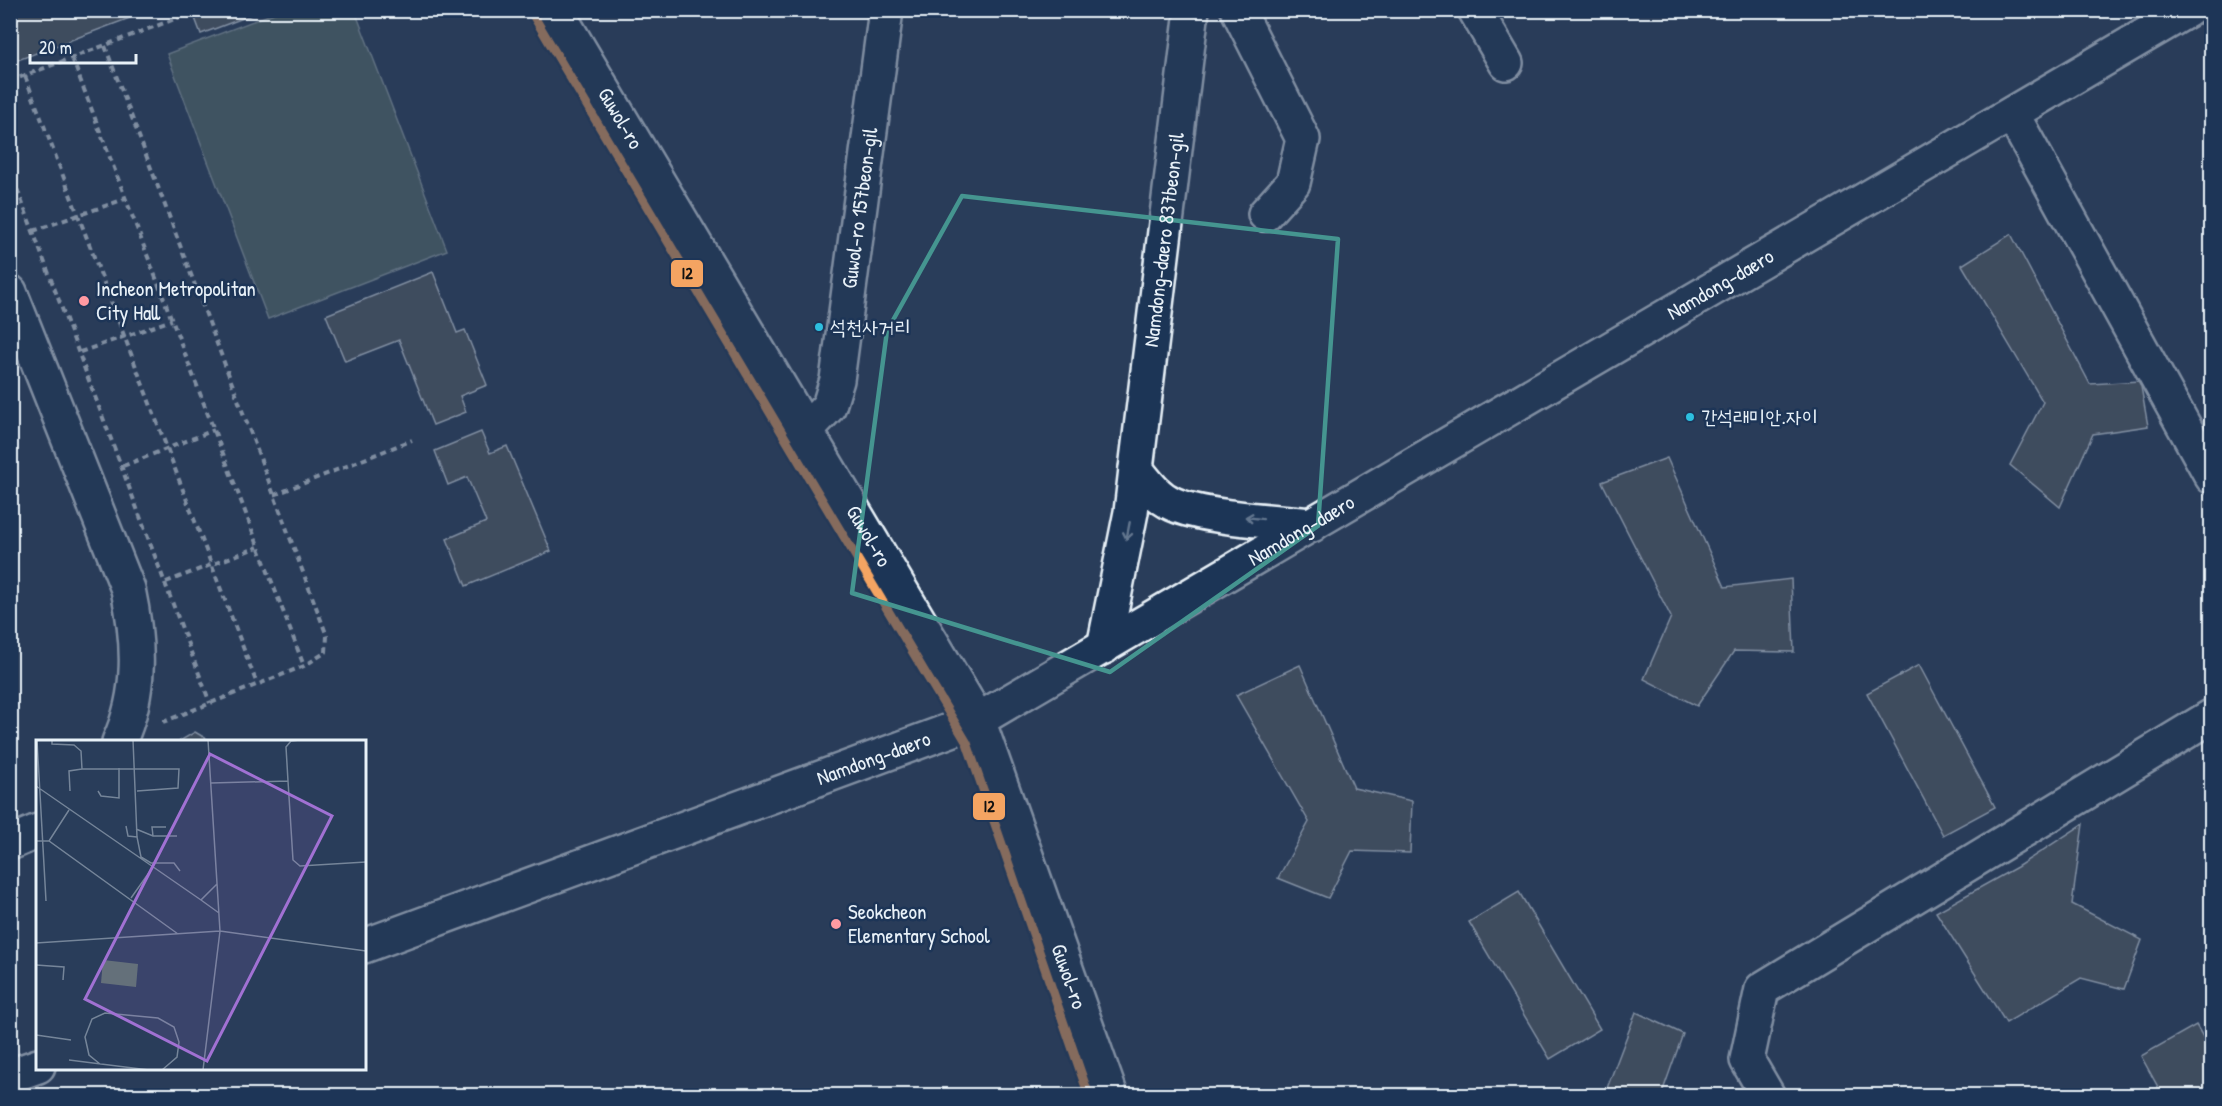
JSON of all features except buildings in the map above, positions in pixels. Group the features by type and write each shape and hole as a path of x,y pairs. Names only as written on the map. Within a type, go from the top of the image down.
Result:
{"main road":[{"name":"Guwol-ro","path":"556,10 978,720 1111,1095"},
{"name":"Guwol-ro 157beon-gil","path":"806,430 829,406 837,380 886,10"},
{"name":"Namdong-daero 837beon-gil","path":"1104,647 1131,512 1192,10"},
{"path":"1238,10 1304,139 1293,183 1265,214"},
{"path":"1475,10 1506,63"},
{"name":"Namdong-daero","path":"366,945 978,720 2188,10"},
{"path":"2012,114 2211,477"},
{"path":"10,292 128,589 137,632 137,682 119,740"},
{"path":"1136,469 1152,490 1173,504 1198,511 1312,525"},
{"path":"1768,1095 1747,1060 1762,989 2211,716"},
{"path":"10,843 36,832"},
{"path":"10,1076 36,1067"}],"path":[{"path":"10,81 180,17"},
{"path":"105,46 327,636 326,652 304,666 119,740"},
{"path":"72,58 304,666"},
{"path":"26,76 257,684"},
{"path":"10,171 123,466 210,703"},
{"path":"33,231 125,198"},
{"path":"80,352 126,338 172,320"},
{"path":"123,466 214,430"},
{"path":"274,495 412,440"},
{"path":"166,582 258,547"}],"highlighted area":[{"path":"962,196 1338,239 1318,526 1110,672 852,593 887,331"}],"green space":[{"path":"282,10 355,11 447,250 268,319 167,54"}],"transit line":[{"name":"I2","path":"530,10 967,743 1089,1096"}],"place":[{"name":"Incheon Metropolitan City Hall","path":"84,301"},
{"name":"석천사거리","path":"819,327"},
{"name":"간석래미안.자이","path":"1690,417"},
{"name":"Seokcheon Elementary School","path":"836,924"}]}
